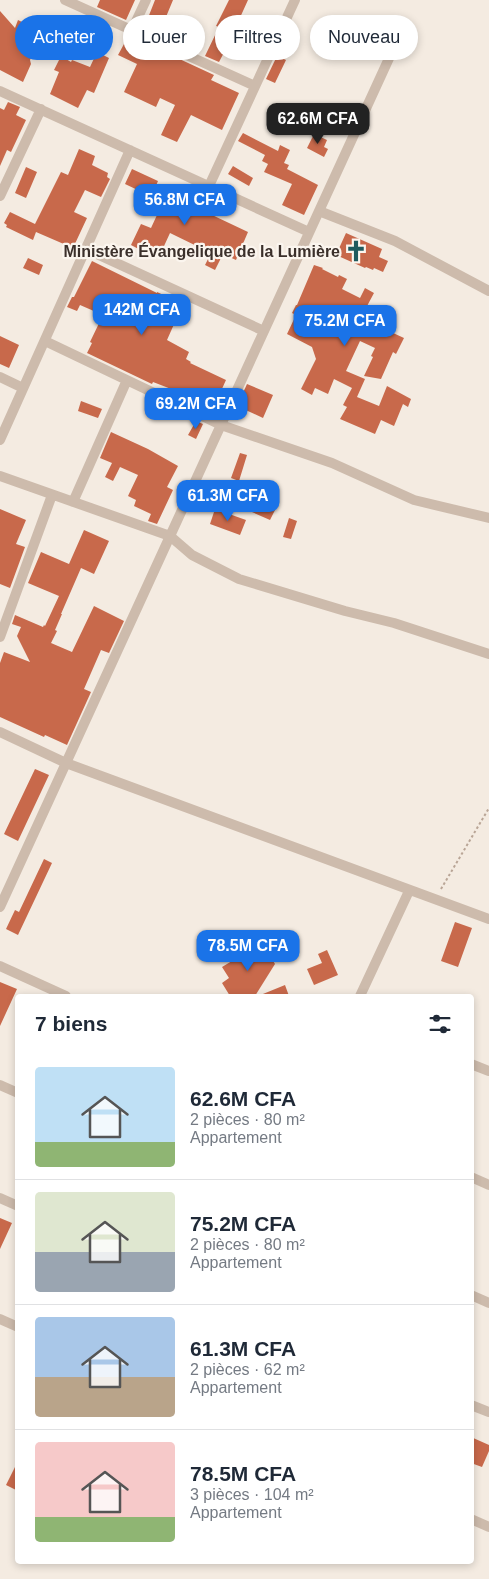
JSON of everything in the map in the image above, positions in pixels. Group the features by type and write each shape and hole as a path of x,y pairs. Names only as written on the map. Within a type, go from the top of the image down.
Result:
{"street":[{"path":"65,0 123,26"},
{"path":"139,15 146,0"},
{"path":"209,186 295,0"},
{"path":"198,60 255,86"},
{"path":"0,907 388,60"},
{"path":"0,91 310,232"},
{"path":"0,196 41,110"},
{"path":"0,440 130,150"},
{"path":"319,211 395,241 489,291"},
{"path":"86,249 264,331"},
{"path":"44,341 221,425 332,464 414,500 489,518"},
{"path":"0,377 23,388"},
{"path":"73,502 127,380"},
{"path":"0,476 170,536 199,559 239,579 345,611 394,623 489,654"},
{"path":"0,638 52,494"},
{"path":"0,732 66,763 489,919"},
{"path":"361,994 409,891"},
{"path":"0,966 62,994"},
{"path":"474,1065 489,1071"},
{"path":"0,1085 15,1092"},
{"path":"474,1178 489,1185"},
{"path":"0,1198 15,1205"},
{"path":"474,1296 489,1303"},
{"path":"0,1318 15,1325"},
{"path":"474,1405 489,1412"},
{"path":"474,1520 489,1527"}],"path":[{"path":"435,900 489,808"}],"building":[{"path":"100,0 135,0 128,15 123,15 123,19 97,7"},
{"path":"155,0 173,0 167,15 149,15"},
{"path":"229,0 248,0 241,15 222,15"},
{"path":"0,11 15,28 15,60 30,60 31,64 23,82 0,70"},
{"path":"215,35 215,60 220,60 219,62 205,56"},
{"path":"123,46 123,57 118,55"},
{"path":"59,60 71,62 72,60 90,67 93,60 108,60 94,93 87,90 78,108 50,94 59,72 54,70"},
{"path":"129,60 182,60 214,75 211,80 239,93 222,130 191,115 177,142 161,135 175,105 160,98 156,107 124,92 137,64"},
{"path":"275,60 286,60 275,83 266,79"},
{"path":"8,102 20,107 16,115 26,120 11,152 7,150 0,166 0,108 4,110"},
{"path":"243,133 278,151 280,145 290,150 284,163 289,165 287,169 318,185 304,215 282,205 292,184 264,172 268,164 262,161 265,155 238,141"},
{"path":"314,134 327,140 324,147 328,149 324,157 307,148"},
{"path":"79,149 95,156 92,165 108,173 107,177 110,179 101,197 85,190 74,212 87,218 73,248 36,232 33,240 6,227 7,225 4,223 10,212 35,224 61,172 68,175"},
{"path":"233,166 253,178 249,186 228,174"},
{"path":"26,167 37,172 26,198 15,193"},
{"path":"132,169 158,181 155,188 248,232 236,260 223,254 215,270 205,265 211,253 170,233 159,257 152,253 150,255 131,245 141,224 151,228 163,202 125,184"},
{"name":"Ministère Évangelique de la Lumière","path":"346,233 382,249 379,257 388,261 383,272 374,268 373,270 365,268 336,255"},
{"path":"28,258 43,265 39,275 23,268"},
{"path":"92,261 183,304 167,340 189,352 186,359 190,363 226,380 211,413 177,396 179,392 153,382 152,384 87,353 92,343 90,342 103,315 80,305 77,311 67,307"},
{"path":"314,265 338,277 339,275 347,279 342,289 360,298 365,288 374,293 366,308 372,312 367,321 404,338 396,354 393,352 381,379 364,376 375,348 360,341 346,371 365,379 357,397 379,406 387,386 411,399 408,407 403,404 394,426 381,420 375,434 340,419 347,407 343,405 352,388 334,379 328,394 315,388 312,395 301,389 316,359 312,347 287,334 296,315 292,313"},
{"path":"0,336 19,345 9,368 0,364"},
{"path":"247,384 273,395 263,418 237,406"},
{"path":"81,401 102,409 98,418 78,411"},
{"path":"196,421 203,424 196,439 188,435"},
{"path":"111,432 148,449 178,466 167,487 173,490 157,524 148,521 151,514 134,506 136,500 128,496 138,475 120,467 113,481 105,477 112,463 100,458"},
{"path":"240,453 247,455 239,481 231,478"},
{"path":"260,496 278,504 270,520 252,512"},
{"path":"0,509 26,520 16,544 25,547 10,588 0,584"},
{"path":"215,509 246,520 240,535 210,524"},
{"path":"289,518 297,521 291,539 283,537"},
{"path":"84,530 109,541 94,574 81,568 51,643 72,652 94,606 124,621 109,653 101,650 84,689 91,692 67,745 0,717 0,663 4,652 30,662 17,636 21,627 12,624 15,615 43,627 59,596 28,583 41,552 69,564"},
{"path":"35,769 49,775 18,841 4,834"},
{"path":"44,859 52,863 18,935 6,929 15,910 19,912"},
{"path":"455,922 472,928 458,967 441,961"},
{"path":"262,943 275,964 256,994 229,994 222,983 229,978 222,967"},
{"path":"327,950 338,975 314,985 307,969 322,963 318,954"},
{"path":"0,982 17,989 0,1026"},
{"path":"285,985 288,994 263,994"},
{"path":"0,1218 12,1223 0,1249"},
{"path":"474,1438 489,1445 489,1451 482,1467 474,1464"},
{"path":"15,1467 15,1490 6,1485"}],"place":[{"name":"Ministère Évangelique de la Lumière","path":"356,251"}]}
